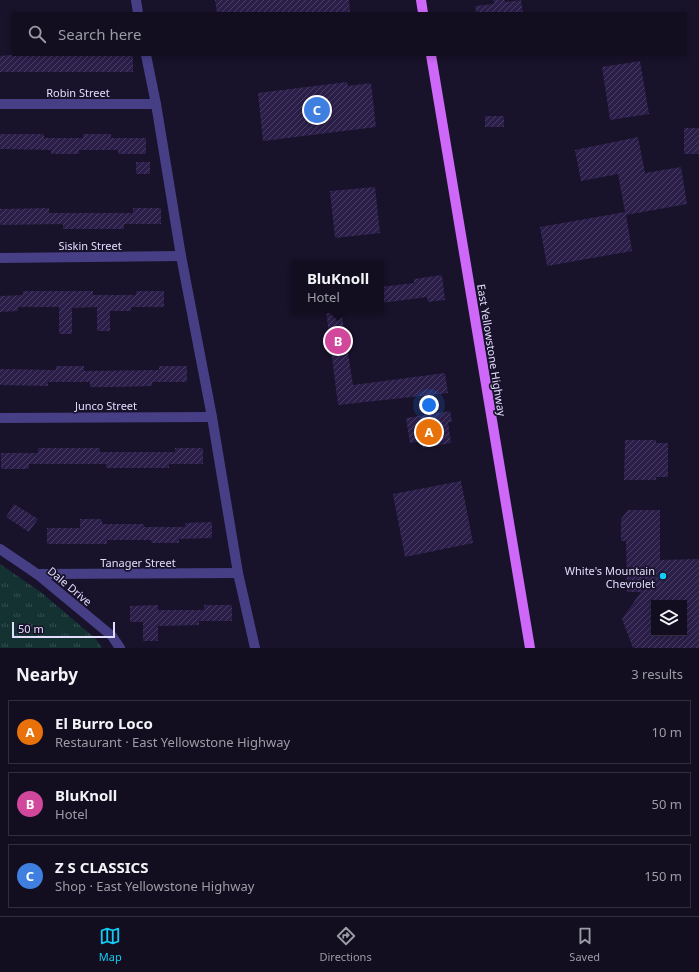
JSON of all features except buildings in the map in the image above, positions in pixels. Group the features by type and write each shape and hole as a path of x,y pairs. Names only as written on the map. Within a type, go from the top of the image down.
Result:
{"main road":[{"path":"421,0 424,12"},
{"name":"East Yellowstone Highway","path":"430,56 530,648"}],"street":[{"path":"136,0 138,12"},
{"path":"146,56 156,104 181,256 212,417 238,573 255,648"},
{"name":"Robin Street","path":"0,104 156,104"},
{"name":"Siskin Street","path":"0,258 181,256"},
{"name":"Junco Street","path":"0,418 212,417"},
{"name":"Dale Drive","path":"0,549 37,574 112,636 120,648"},
{"name":"Tanager Street","path":"37,574 238,573"}],"green space":[{"path":"0,564 42,593 96,639 102,648 0,648"}],"place":[{"name":"Z S CLASSICS","path":"317,110"},
{"name":"BluKnoll","path":"338,341"},
{"name":"El Burro Loco","path":"429,432"},
{"name":"White's Mountain Chevrolet","path":"663,576"}]}
